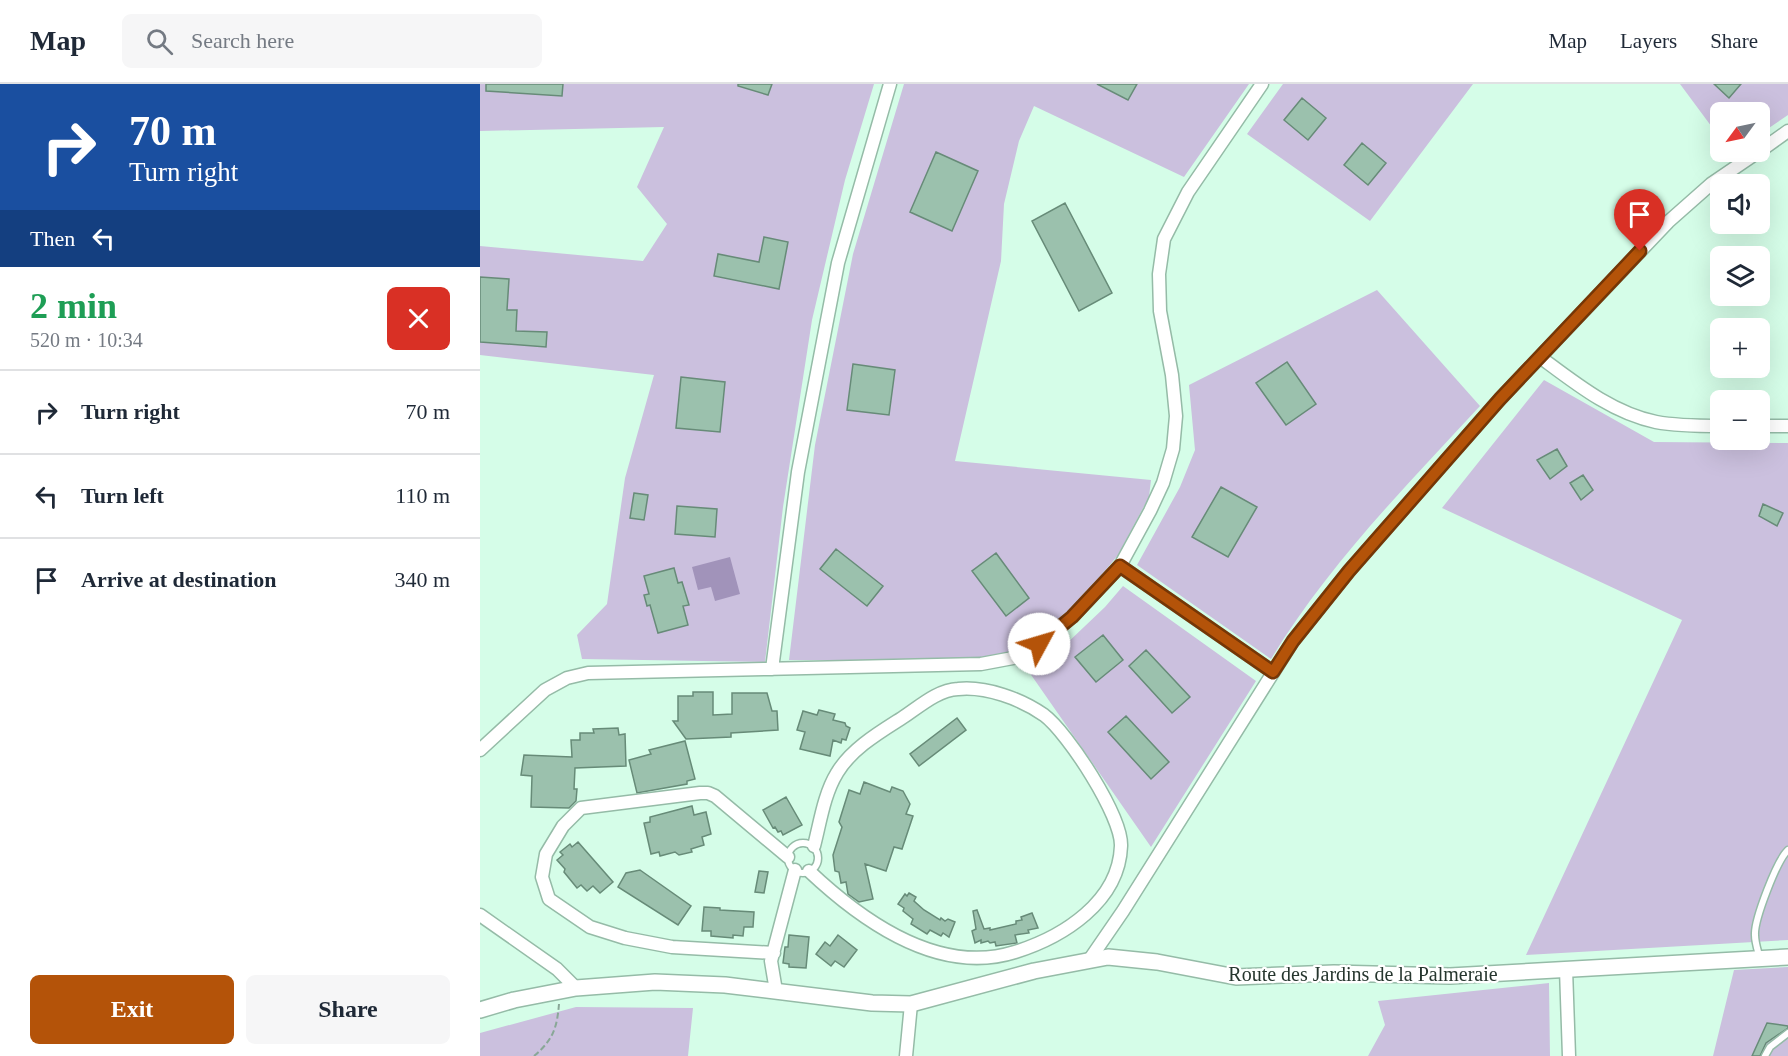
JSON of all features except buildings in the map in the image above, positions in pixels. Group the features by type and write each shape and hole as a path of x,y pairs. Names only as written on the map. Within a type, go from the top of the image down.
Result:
{"street":[{"path":"772,669 798,472 838,263 890,84"},
{"path":"480,750 545,690 567,678 588,673 981,664 1013,658 1039,644 1072,617 1120,566 1163,483 1173,449 1176,417 1172,375 1160,311 1159,274 1164,239 1188,192 1262,84"},
{"path":"1770,143 1788,131"},
{"path":"1090,959 1148,872 1293,641 1349,571 1500,399 1668,222 1711,184 1743,162"},
{"path":"1540,357 1586,391 1635,416 1655,422 1710,426"},
{"path":"1770,426 1788,426"},
{"path":"1120,566 1273,672"},
{"path":"809,872 857,913 914,944 952,956 979,958 1002,956 1051,938 1074,925 1086,914 1102,897 1113,878 1119,862 1121,844 1111,811 1095,782 1069,743 1045,716 1024,704 997,694 983,690 957,688 938,694 864,745 846,761 829,790 814,846"},
{"path":"774,953 672,947 625,938 590,927 549,899 542,877 546,854 564,826 581,808 700,793 715,796 788,857"},
{"path":"776,991 771,961 795,870"},
{"path":"480,915 557,969 568,990"},
{"name":"Route des Jardins de la Palmeraie","path":"480,1010 514,1000 568,990 655,982 725,985 872,1003 911,1004 1014,975 1108,957 1236,976 1334,973 1450,976 1788,957"},
{"path":"1566,969 1569,1056"},
{"path":"906,1056 911,1004"}],"lane":[{"path":"800,843 814,846 818,855 817,865 809,872 795,870 788,857 792,848 800,843"},
{"path":"1760,959 1754,933 1757,920 1778,864 1788,850"},
{"path":"1765,1056 1770,1047 1788,1033"}],"path":[{"path":"534,1056 547,1045 557,1026 568,990"}],"shaded area":[{"path":"480,84 874,84 845,180 812,320 783,507 765,662 582,659 577,635 607,604 625,478 654,375 480,355 480,246 643,261 667,224 637,187 664,127 480,131"},
{"path":"904,84 1249,84 1184,177 1034,106 1019,141 1004,204 1001,261 955,461 1151,480 1149,497 1118,555 1087,593 1041,637 1007,657 947,660 789,660 815,445 853,254"},
{"path":"1283,84 1473,84 1370,221 1247,134"},
{"path":"1680,84 1788,84 1788,115 1770,127 1770,102 1710,102 1710,124"},
{"path":"1377,290 1480,406 1369,527 1317,591 1271,659 1137,565 1180,487 1195,450 1189,385"},
{"path":"1544,380 1654,442 1710,442 1710,450 1770,450 1770,443 1788,443 1788,940 1526,955 1682,620 1442,508"},
{"path":"730,557 740,594 715,601 711,587 698,590 692,567"},
{"path":"1123,586 1256,681 1151,847 1027,669 1064,646 1105,607"},
{"path":"1788,967 1788,1056 1713,1056 1734,970"},
{"path":"1549,983 1550,1056 1368,1056 1385,1025 1378,1001"},
{"path":"576,1007 693,1008 688,1056 480,1056 480,1033"}],"route":[{"path":"1039,644 1072,617 1120,566 1273,672 1308,621 1349,571 1500,399 1640,251"}]}
